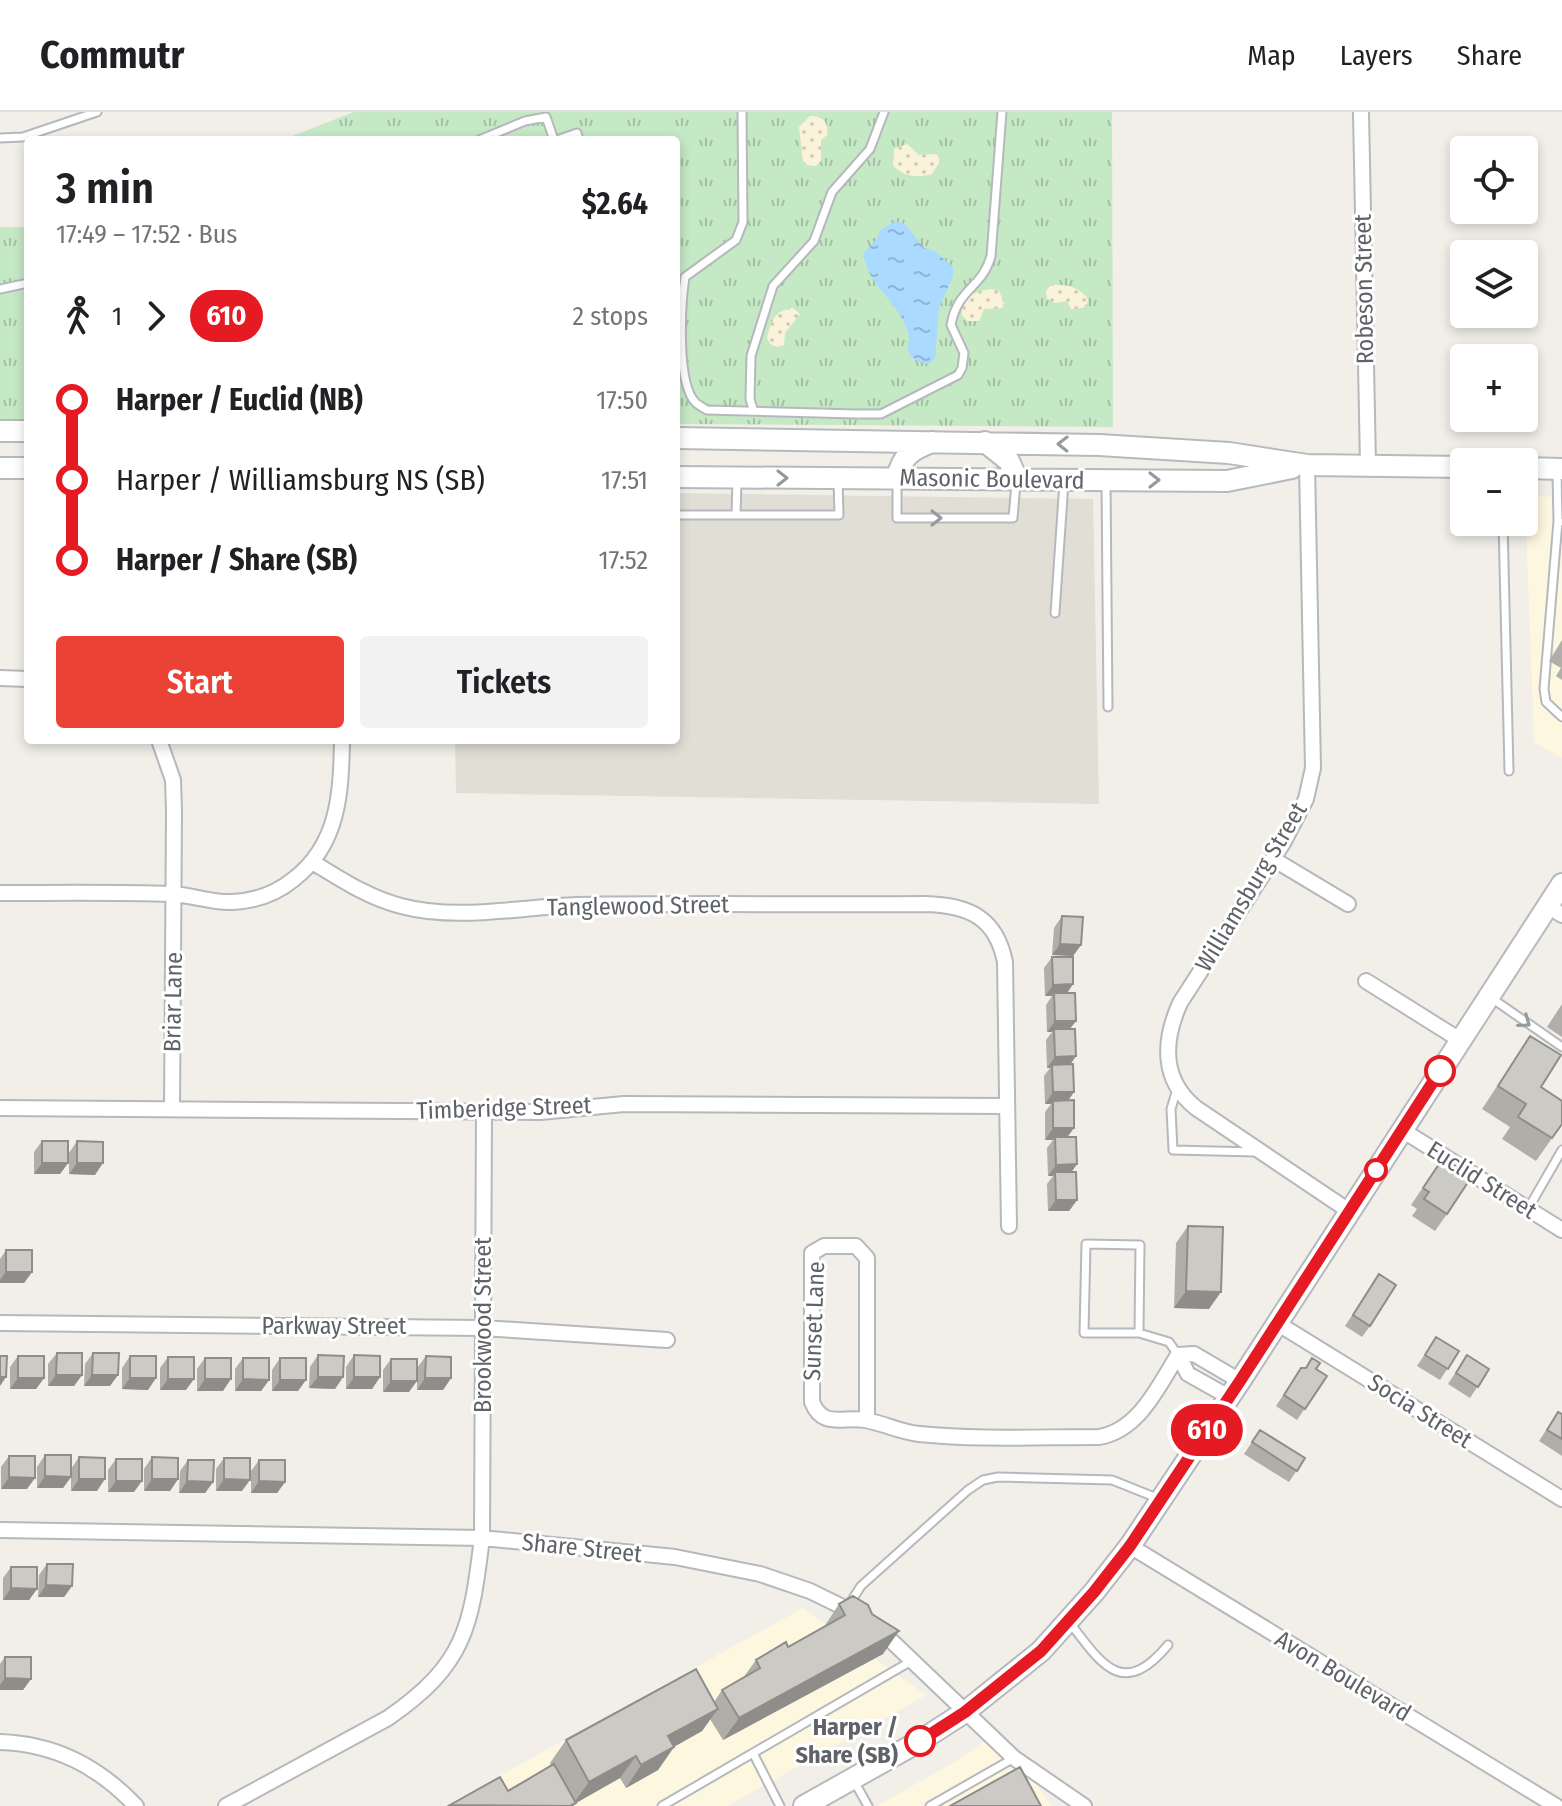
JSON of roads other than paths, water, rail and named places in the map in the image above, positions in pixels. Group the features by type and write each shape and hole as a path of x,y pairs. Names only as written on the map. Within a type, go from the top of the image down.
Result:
{"main road":[{"path":"0,431 24,431"},
{"name":"Masonic Boulevard","path":"680,438 1099,445 1229,453 1307,465 1450,467"},
{"path":"897,478 901,463 911,450 935,440"},
{"path":"985,442 1009,461 1017,479"},
{"path":"1099,445 1108,459 1106,480"},
{"name":"Masonic Boulevard","path":"680,477 1227,481 1307,465"},
{"path":"0,468 24,468"},
{"path":"1538,468 1559,469"},
{"path":"804,1806 965,1712 1041,1651 1130,1546 1489,996 1555,910 1562,884"}],"street":[{"name":"Robeson Street","path":"1361,112 1368,465"},
{"name":"Williamsburg Street","path":"1177,1089 1172,1079 1169,1055 1174,1016 1207,959 1273,859 1302,808 1311,784 1307,465"},
{"path":"0,678 24,679"},
{"name":"Briar Lane","path":"160,744 173,780 172,1109"},
{"path":"0,893 175,894 229,903 250,900 285,886 314,863 328,837 339,796 342,744"},
{"path":"1273,859 1348,904"},
{"name":"Tanglewood Street","path":"314,863 375,898 403,907 427,910 476,912 575,905 925,904 959,907 972,912 997,936 1005,962 1009,1226"},
{"path":"1366,981 1460,1040"},
{"path":"1177,1089 1196,1108 1349,1211"},
{"name":"Timberidge Street","path":"0,1108 540,1112 624,1104 1007,1106"},
{"name":"Brookwood Street","path":"226,1806 388,1718 432,1684 458,1649 467,1629 474,1602 482,1538 484,1112"},
{"name":"Euclid Street","path":"1402,1130 1562,1230"},
{"name":"Sunset Lane","path":"867,1420 867,1258 856,1246 824,1246 812,1253 812,1402 824,1419 867,1420 892,1430 917,1434 1069,1437 1116,1434 1129,1426 1139,1414 1178,1355"},
{"name":"Parkway Street","path":"0,1323 483,1328 667,1340"},
{"name":"Socia Street","path":"1277,1323 1562,1499"},
{"path":"1178,1355 1188,1374 1235,1389"},
{"name":"Share Street","path":"0,1530 482,1538 675,1557 760,1574 810,1591 878,1627 1014,1758 1084,1806"},
{"name":"Avon Boulevard","path":"1130,1546 1556,1806"},
{"path":"0,1742 44,1747 69,1755 118,1787 136,1806"}],"lane":[{"path":"26,136 97,112"},
{"path":"742,112 743,222 736,240 685,277 683,345 686,384 696,404 707,410 881,414 958,375 962,368 964,353 951,325 960,298 986,273 991,256 1002,112"},
{"path":"753,409 750,399 751,356 773,286 814,241 832,192 870,149 884,112"},
{"path":"489,136 525,121 546,117 554,136"},
{"path":"0,138 24,137"},
{"path":"0,289 24,284"},
{"path":"1559,469 1560,522 1544,689 1546,702 1562,717"},
{"path":"736,515 737,477"},
{"path":"680,515 839,515 838,478"},
{"path":"897,478 897,518 1013,518 1017,479"},
{"path":"1055,613 1064,480"},
{"path":"1106,480 1108,707"},
{"path":"1503,536 1509,771"},
{"path":"1489,996 1562,1047"},
{"path":"1177,1089 1171,1109 1173,1150 1260,1152"},
{"path":"1528,1209 1562,1150"},
{"path":"1139,1333 1140,1245 1086,1244 1084,1333 1139,1333 1169,1342 1178,1355"},
{"path":"847,1608 861,1586 983,1480 998,1477 1112,1480 1161,1500"},
{"path":"1068,1621 1094,1653 1114,1671 1129,1673 1145,1669 1168,1645"},
{"path":"662,1806 913,1660"},
{"path":"753,1753 780,1806"},
{"path":"930,1806 1014,1758"},
{"path":"853,1779 868,1806"}],"water":[{"path":"896,221 905,224 924,248 935,251 953,267 953,276 939,308 935,358 929,364 917,361 909,354 906,326 874,280 863,254 878,237 880,230"}],"place":[{"name":"Harper / Share (SB)","path":"920,1741"}]}
